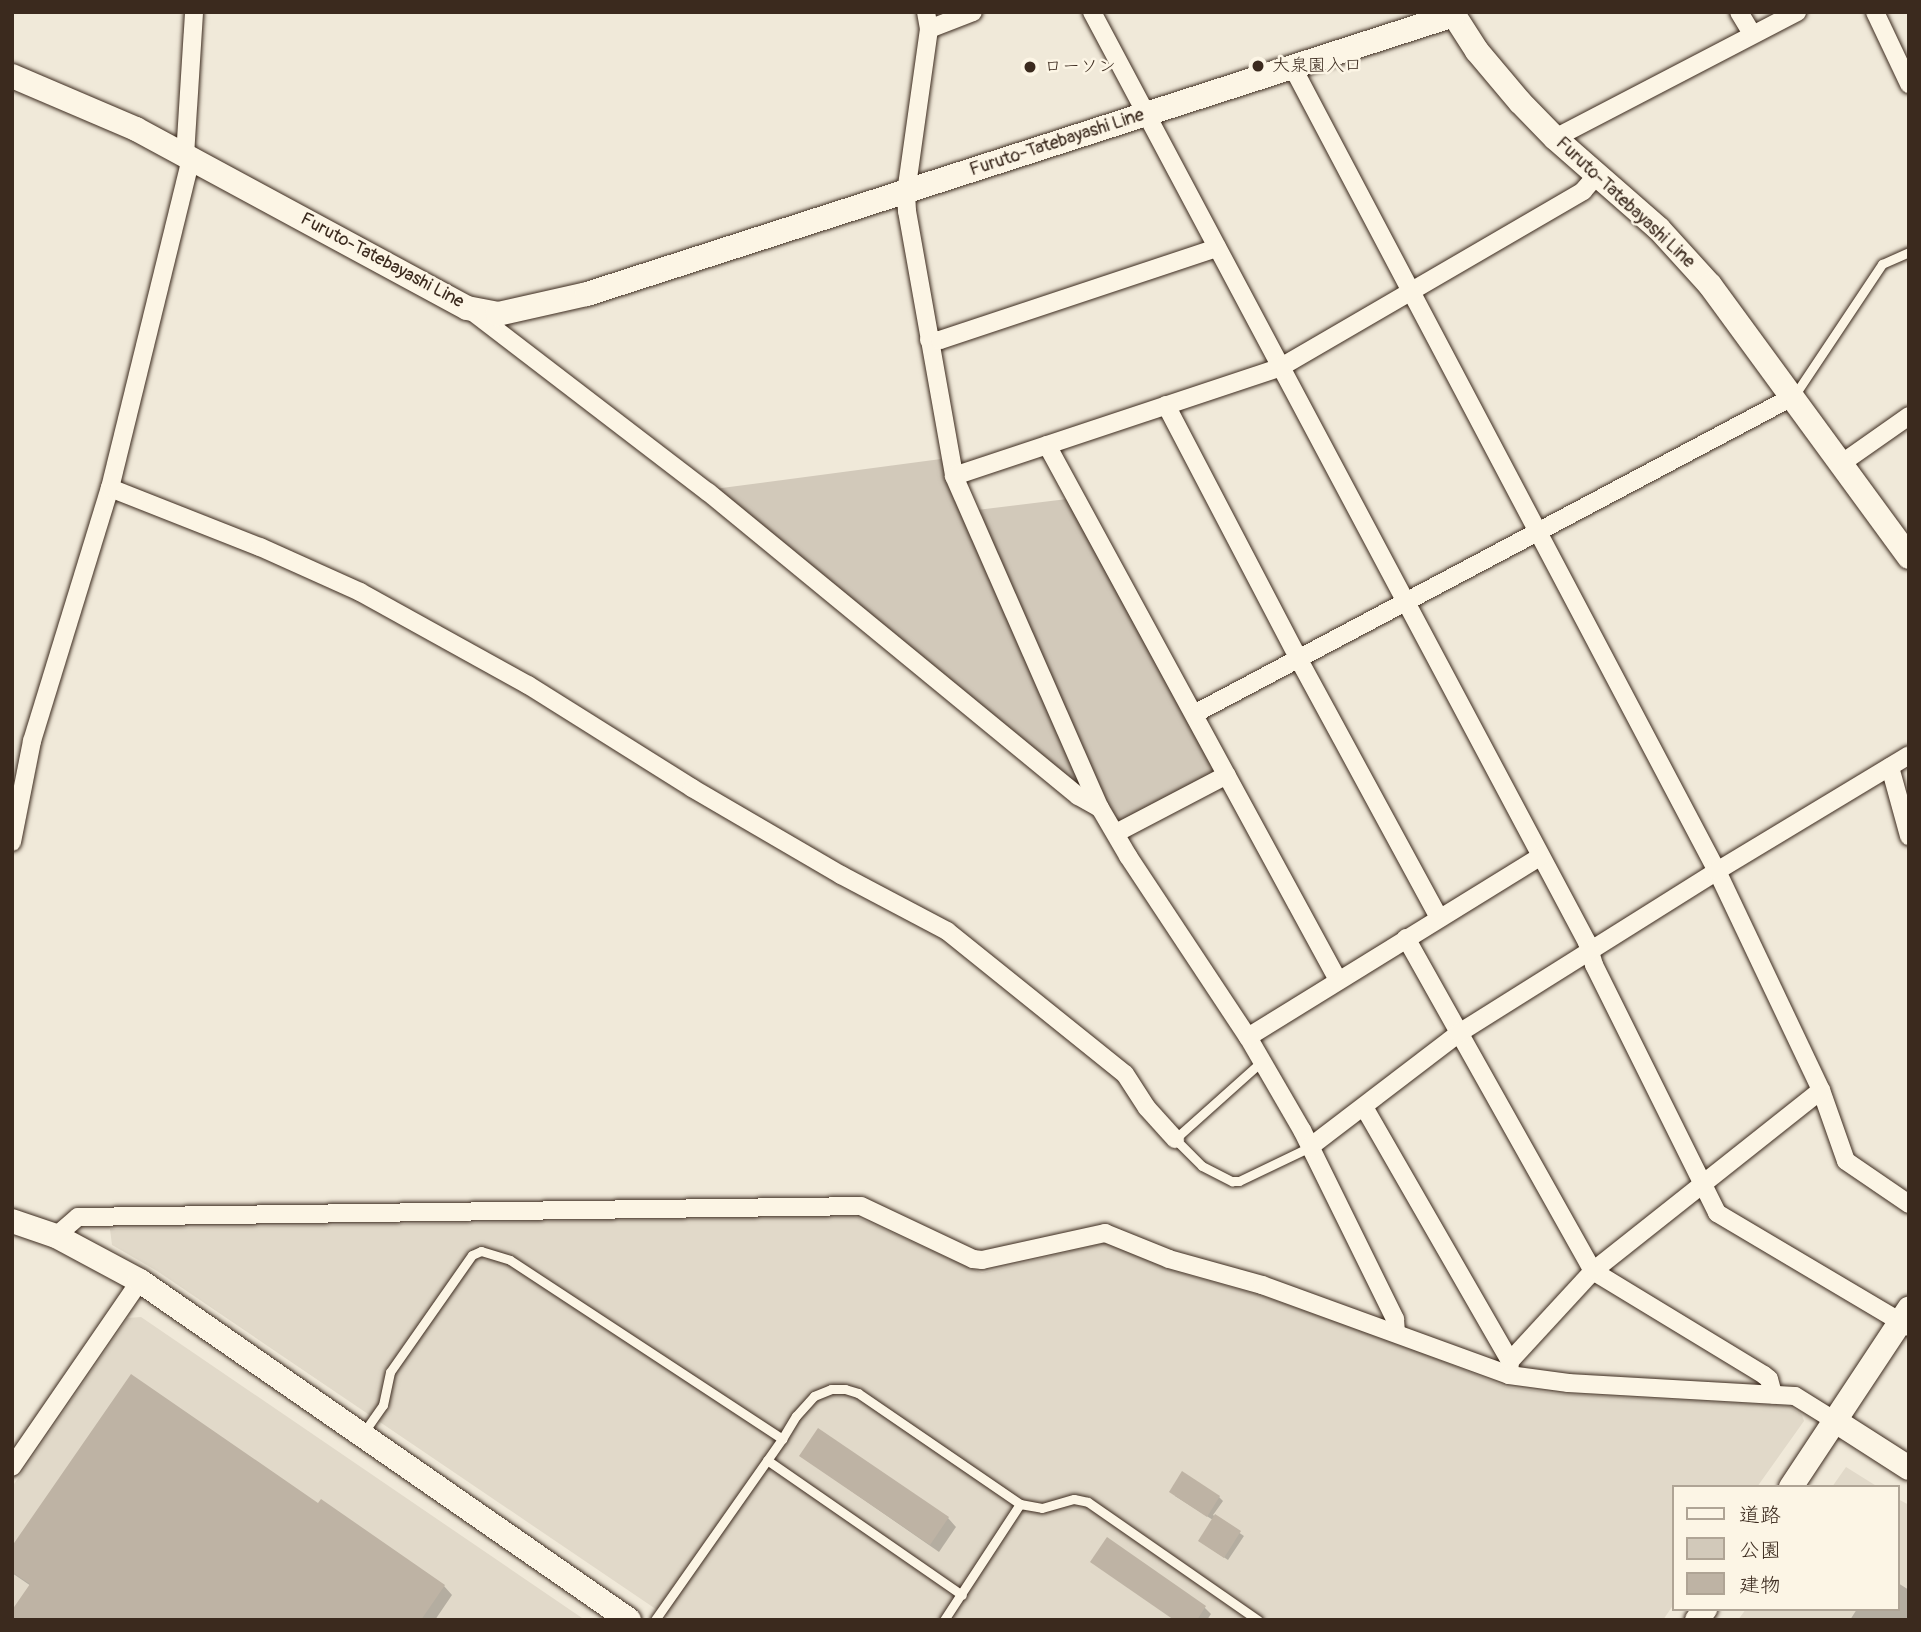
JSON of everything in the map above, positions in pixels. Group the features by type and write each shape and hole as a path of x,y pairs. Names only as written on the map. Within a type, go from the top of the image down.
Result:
{"main road":[{"name":"Furuto-Tatebayashi Line","path":"12,76 88,106 467,308 498,314 587,295 1453,14 1496,76 1555,138 1683,254 1794,396 1909,557"},
{"path":"12,1221 55,1236 140,1281 629,1620"},
{"path":"1792,1485 1906,1319"},
{"path":"1837,1422 1909,1468"}],"street":[{"path":"12,842 32,741 110,488 188,157 194,12"},
{"path":"973,12 927,20 906,192 954,476 1100,808 1128,856 1248,1037 1310,1147 1395,1319 1396,1332"},
{"path":"1092,12 1591,952 1717,1213 1906,1319"},
{"path":"1739,12 1752,34"},
{"path":"1555,138 1797,12"},
{"path":"1875,12 1909,84"},
{"path":"1292,66 1717,871 1821,1090 1846,1161 1909,1204"},
{"path":"954,476 1281,367 1583,191 1597,175"},
{"path":"929,340 940,340 1217,248"},
{"path":"467,308 697,484 1078,796 1100,808"},
{"path":"1194,714 1794,396"},
{"path":"1167,405 1298,658 1439,918"},
{"path":"1842,463 1909,416"},
{"path":"1047,445 1338,980"},
{"path":"110,488 260,547 360,592 528,685 648,762 841,876 947,931 1125,1074 1147,1108 1175,1139"},
{"path":"1310,1147 1459,1033 1717,871 1909,755"},
{"path":"1889,767 1909,836"},
{"path":"1116,833 1227,775"},
{"path":"1248,1037 1540,857"},
{"path":"1406,938 1593,1271 1764,1375 1769,1379 1773,1394"},
{"path":"1510,1368 1593,1271 1821,1090"},
{"path":"1364,1107 1510,1368"},
{"path":"55,1236 78,1217 854,1206 982,1260 1105,1233 1169,1259 1262,1285 1510,1368 1568,1383 1795,1396 1837,1422"},
{"path":"12,1467 140,1281"}],"lane":[{"path":"1794,396 1882,264 1909,252"},
{"path":"1261,1062 1175,1139 1202,1166 1232,1181 1238,1181 1310,1147"},
{"path":"363,1434 383,1405 390,1372 466,1262 481,1251 510,1260 782,1439"},
{"path":"655,1620 796,1416 814,1396 831,1389 845,1389 869,1400 1020,1504 1042,1508 1074,1499 1088,1502 1258,1620"},
{"path":"767,1460 962,1595"},
{"path":"944,1620 1020,1504"}],"shaded area":[{"path":"854,1216 982,1273 1104,1243 1115,1245 1174,1271 1266,1297 1413,1349 1506,1387 1561,1394 1789,1406 1802,1415 1804,1421 1758,1485 1672,1485 1672,1607 1663,1620 672,1620 157,1271 112,1245 110,1229"},
{"path":"141,1317 585,1620 12,1620 12,1487 128,1318"},
{"path":"1846,1467 1875,1485 1833,1485"},
{"path":"1900,1500 1909,1505 1909,1620 1738,1620 1745,1611 1900,1611"}],"green space":[{"path":"941,459 1086,795 714,489"},
{"path":"1067,499 1224,770 1118,822 1104,801 977,510"}],"building":[{"path":"131,1374 318,1503 321,1499 445,1585 421,1620 12,1620 12,1610 30,1584 12,1572 12,1546"},
{"path":"818,1428 949,1517 930,1545 799,1456"},
{"path":"1182,1471 1220,1496 1207,1517 1169,1492"},
{"path":"1215,1514 1241,1531 1224,1558 1198,1541"},
{"path":"1107,1537 1206,1606 1197,1620 1174,1620 1090,1562"}],"place":[{"name":"大泉園入口","path":"1258,66"},
{"name":"ローソン","path":"1030,67"}]}
